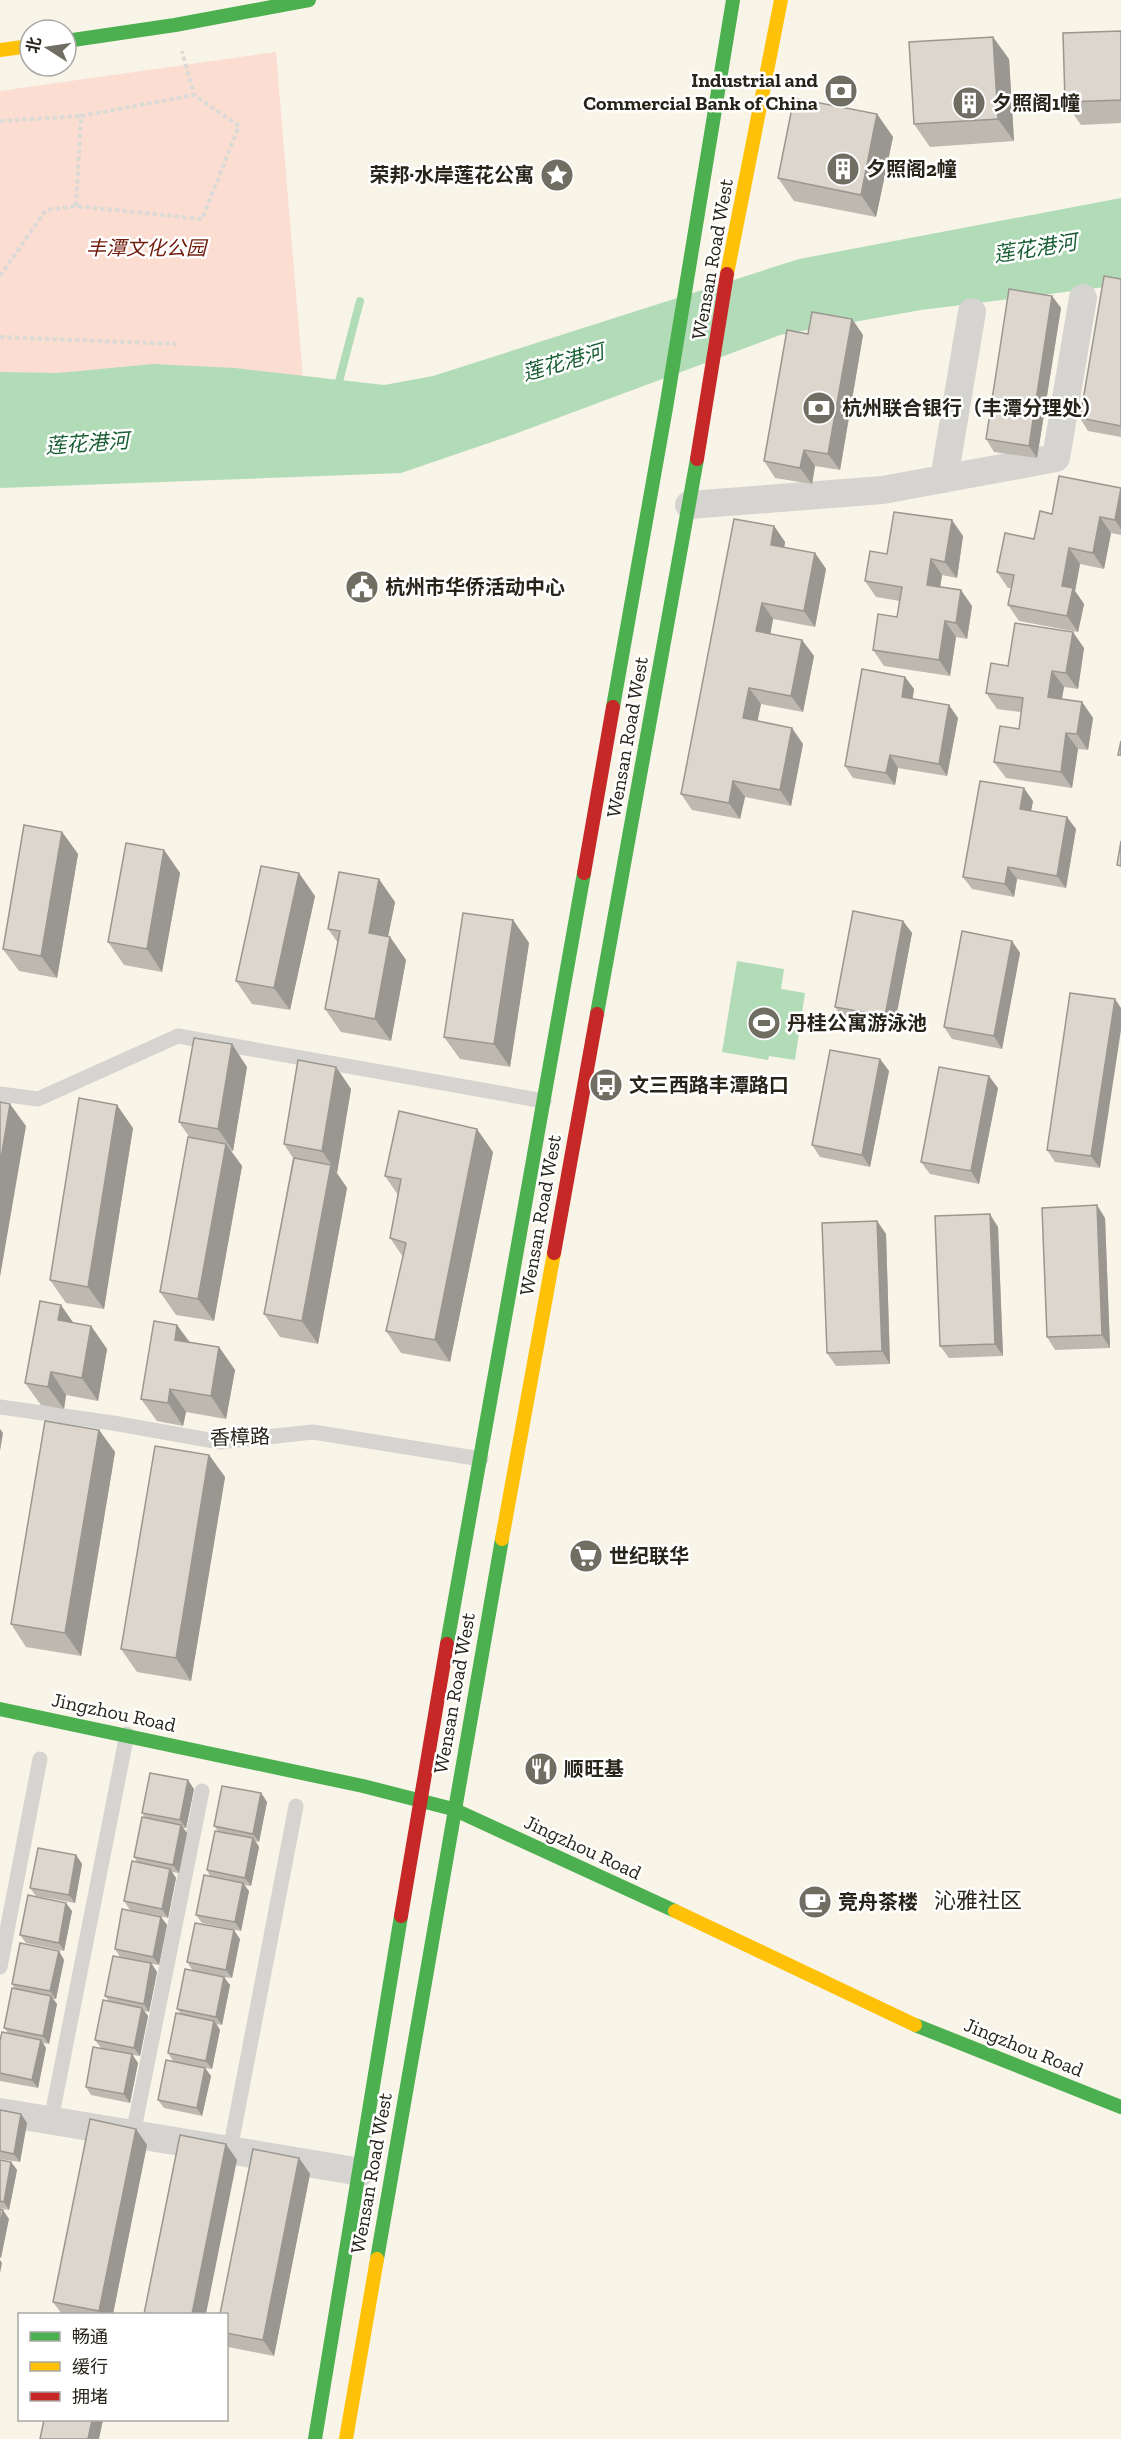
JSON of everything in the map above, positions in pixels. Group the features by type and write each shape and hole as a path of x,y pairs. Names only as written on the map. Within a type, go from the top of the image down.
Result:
{"main road":[{"path":"78,39 175,26 309,0"},
{"name":"Wensan Road West","path":"315,2439 361,2172 420,1799 666,408 733,0"},
{"name":"Wensan Road West","path":"346,2439 453,1809 707,405 728,264 781,0"},
{"path":"0,50 18,48"},
{"name":"Jingzhou Road","path":"0,1709 128,1734 420,1799 453,1809 550,1852 922,2028 1121,2107"}],"street":[{"path":"689,505 883,490 1056,458 1083,298"},
{"path":"944,479 972,312"},
{"path":"0,2112 361,2172"}],"lane":[{"path":"0,1094 38,1099 178,1036 544,1101"},
{"name":"香樟路","path":"0,1407 113,1423 220,1442 313,1432 481,1459"},
{"path":"51,2120 128,1734"},
{"path":"0,1967 40,1759"},
{"path":"133,2134 202,1791"},
{"path":"230,2150 296,1806"}],"path":[{"path":"0,276 46,210 76,206 202,219 239,126 194,95 175,26"},
{"path":"0,121 81,116 194,95"},
{"path":"76,206 81,116"},
{"path":"0,337 176,344"}],"green space":[{"name":"丰潭文化公园","path":"276,52 304,390 0,403 0,91"}],"water":[{"name":"莲花港河","path":"1121,198 1121,285 921,310 780,335 512,435 401,473 0,488 0,372 58,373 153,364 235,368 384,385 433,376 799,259"},
{"name":"丹桂公寓游泳池","path":"737,961 784,969 781,989 805,993 795,1060 769,1056 768,1060 722,1052"}],"building":[{"path":"1121,31 1121,100 1065,102 1063,33"},
{"path":"993,37 998,119 914,124 909,42"},
{"path":"794,98 877,114 861,195 778,178"},
{"path":"1104,276 1121,279 1121,426 1080,418"},
{"path":"1009,289 1052,296 1029,446 986,439"},
{"name":"杭州联合银行（丰潭分理处）","path":"812,312 852,319 828,454 804,450 800,468 764,461 787,330 808,334"},
{"path":"1059,476 1121,488 1115,520 1100,517 1093,553 1069,548 1062,586 1073,588 1067,616 1008,605 1014,575 997,572 1005,533 1034,539 1040,511 1052,514"},
{"path":"894,512 952,520 945,562 931,559 927,585 961,590 956,623 945,621 939,660 873,650 878,614 897,617 902,587 865,581 870,551 887,554"},
{"path":"734,519 774,526 771,545 815,553 804,611 762,603 756,631 802,640 791,696 749,688 743,718 792,728 780,790 733,781 729,803 681,794"},
{"path":"1015,623 1073,632 1066,673 1052,671 1048,697 1082,702 1077,734 1066,733 1061,772 994,762 1000,726 1019,729 1023,698 986,693 991,663 1008,666"},
{"path":"862,669 905,677 902,697 949,705 939,764 890,755 886,773 845,766"},
{"path":"980,781 1024,788 1020,809 1067,817 1057,876 1008,867 1005,884 963,877"},
{"path":"24,825 62,832 41,956 3,949"},
{"path":"1121,841 1121,866 1117,865"},
{"path":"126,843 164,850 147,949 108,942"},
{"path":"261,866 299,873 274,988 236,981"},
{"path":"339,872 379,879 369,933 390,937 375,1019 325,1009 340,931 328,929"},
{"path":"853,911 903,921 885,1016 835,1007"},
{"path":"463,913 513,920 494,1044 444,1037"},
{"path":"962,931 1012,941 994,1036 944,1027"},
{"path":"1070,993 1115,999 1091,1156 1047,1150"},
{"path":"194,1038 232,1044 218,1129 179,1122"},
{"path":"830,1050 880,1059 862,1155 812,1145"},
{"path":"298,1060 336,1067 322,1151 284,1144"},
{"path":"939,1067 989,1076 971,1171 921,1162"},
{"path":"79,1098 117,1105 88,1287 50,1280"},
{"path":"0,1102 10,1104 0,1164"},
{"path":"399,1111 477,1129 435,1340 386,1331 406,1243 390,1238 401,1179 385,1176"},
{"path":"188,1137 226,1144 198,1299 160,1292"},
{"path":"294,1158 331,1165 302,1321 264,1314"},
{"path":"1097,1205 1102,1335 1047,1337 1042,1208"},
{"path":"990,1214 995,1344 940,1346 935,1216"},
{"path":"877,1221 882,1351 827,1353 822,1223"},
{"path":"40,1301 61,1305 58,1320 91,1326 82,1378 51,1372 48,1387 25,1383"},
{"path":"154,1321 177,1325 175,1340 219,1347 211,1396 170,1389 168,1403 141,1399"},
{"path":"45,1421 99,1430 65,1633 11,1624"},
{"path":"155,1446 209,1455 176,1658 121,1649"},
{"path":"150,1773 188,1780 180,1820 142,1813"},
{"path":"222,1786 261,1793 253,1834 214,1826"},
{"path":"142,1817 181,1825 173,1865 134,1857"},
{"path":"215,1831 253,1838 245,1878 207,1870"},
{"path":"38,1848 76,1855 69,1895 30,1888"},
{"path":"132,1861 170,1869 162,1909 124,1901"},
{"path":"204,1875 243,1883 235,1922 196,1915"},
{"path":"28,1895 66,1903 59,1943 20,1935"},
{"path":"122,1909 161,1917 153,1957 115,1949"},
{"path":"195,1923 234,1930 226,1970 187,1962"},
{"path":"20,1943 59,1951 50,1991 12,1984"},
{"path":"113,1956 151,1963 144,2004 105,1996"},
{"path":"185,1969 224,1977 216,2017 177,2009"},
{"path":"12,1988 51,1996 43,2036 4,2028"},
{"path":"103,2000 142,2008 134,2048 95,2040"},
{"path":"176,2013 214,2021 206,2061 168,2053"},
{"path":"2,2032 41,2040 32,2080 0,2073"},
{"path":"93,2047 132,2054 124,2094 86,2087"},
{"path":"166,2060 205,2068 197,2108 158,2100"},
{"path":"0,2110 21,2114 14,2154 0,2151"},
{"path":"90,2119 136,2129 99,2311 53,2302"},
{"path":"180,2135 226,2144 192,2313 144,2313"},
{"path":"253,2149 299,2158 263,2340 228,2333 228,2313 220,2313"},
{"path":"0,2160 11,2162 4,2202 0,2201"},
{"path":"0,2209 3,2210 0,2227"},
{"path":"44,2421 92,2421 88,2439 40,2439"}],"waterway":[{"path":"337,389 360,301"}],"traffic: fast":[{"path":"78,39 175,25 309,0"},
{"path":"613,707 666,408 733,0"},
{"path":"597,1014 697,459"},
{"path":"447,1644 584,873"},
{"path":"377,2259 502,1539"},
{"path":"0,1709 363,1786 453,1809 675,1911"},
{"path":"315,2439 401,1916"},
{"path":"915,2025 1121,2107"}],"traffic: slow":[{"path":"727,274 781,0"},
{"path":"0,50 18,48"},
{"path":"502,1539 554,1253"},
{"path":"675,1911 915,2025"},
{"path":"346,2439 377,2259"}],"traffic: jam":[{"path":"697,459 727,274"},
{"path":"584,873 613,707"},
{"path":"554,1253 597,1014"},
{"path":"401,1916 447,1644"}],"place":[{"name":"Industrial and Commercial Bank of China","path":"841,91"},
{"name":"夕照阁1幢","path":"969,103"},
{"name":"夕照阁2幢","path":"843,169"},
{"name":"荣邦·水岸莲花公寓","path":"557,175"},
{"name":"杭州联合银行（丰潭分理处）","path":"819,408"},
{"name":"杭州市华侨活动中心","path":"362,587"},
{"name":"丹桂公寓游泳池","path":"764,1023"},
{"name":"文三西路丰潭路口","path":"606,1085"},
{"name":"世纪联华","path":"586,1556"},
{"name":"顺旺基","path":"541,1769"},
{"name":"竞舟茶楼","path":"815,1902"}],"district":[{"name":"沁雅社区","path":"978,1900"}]}
